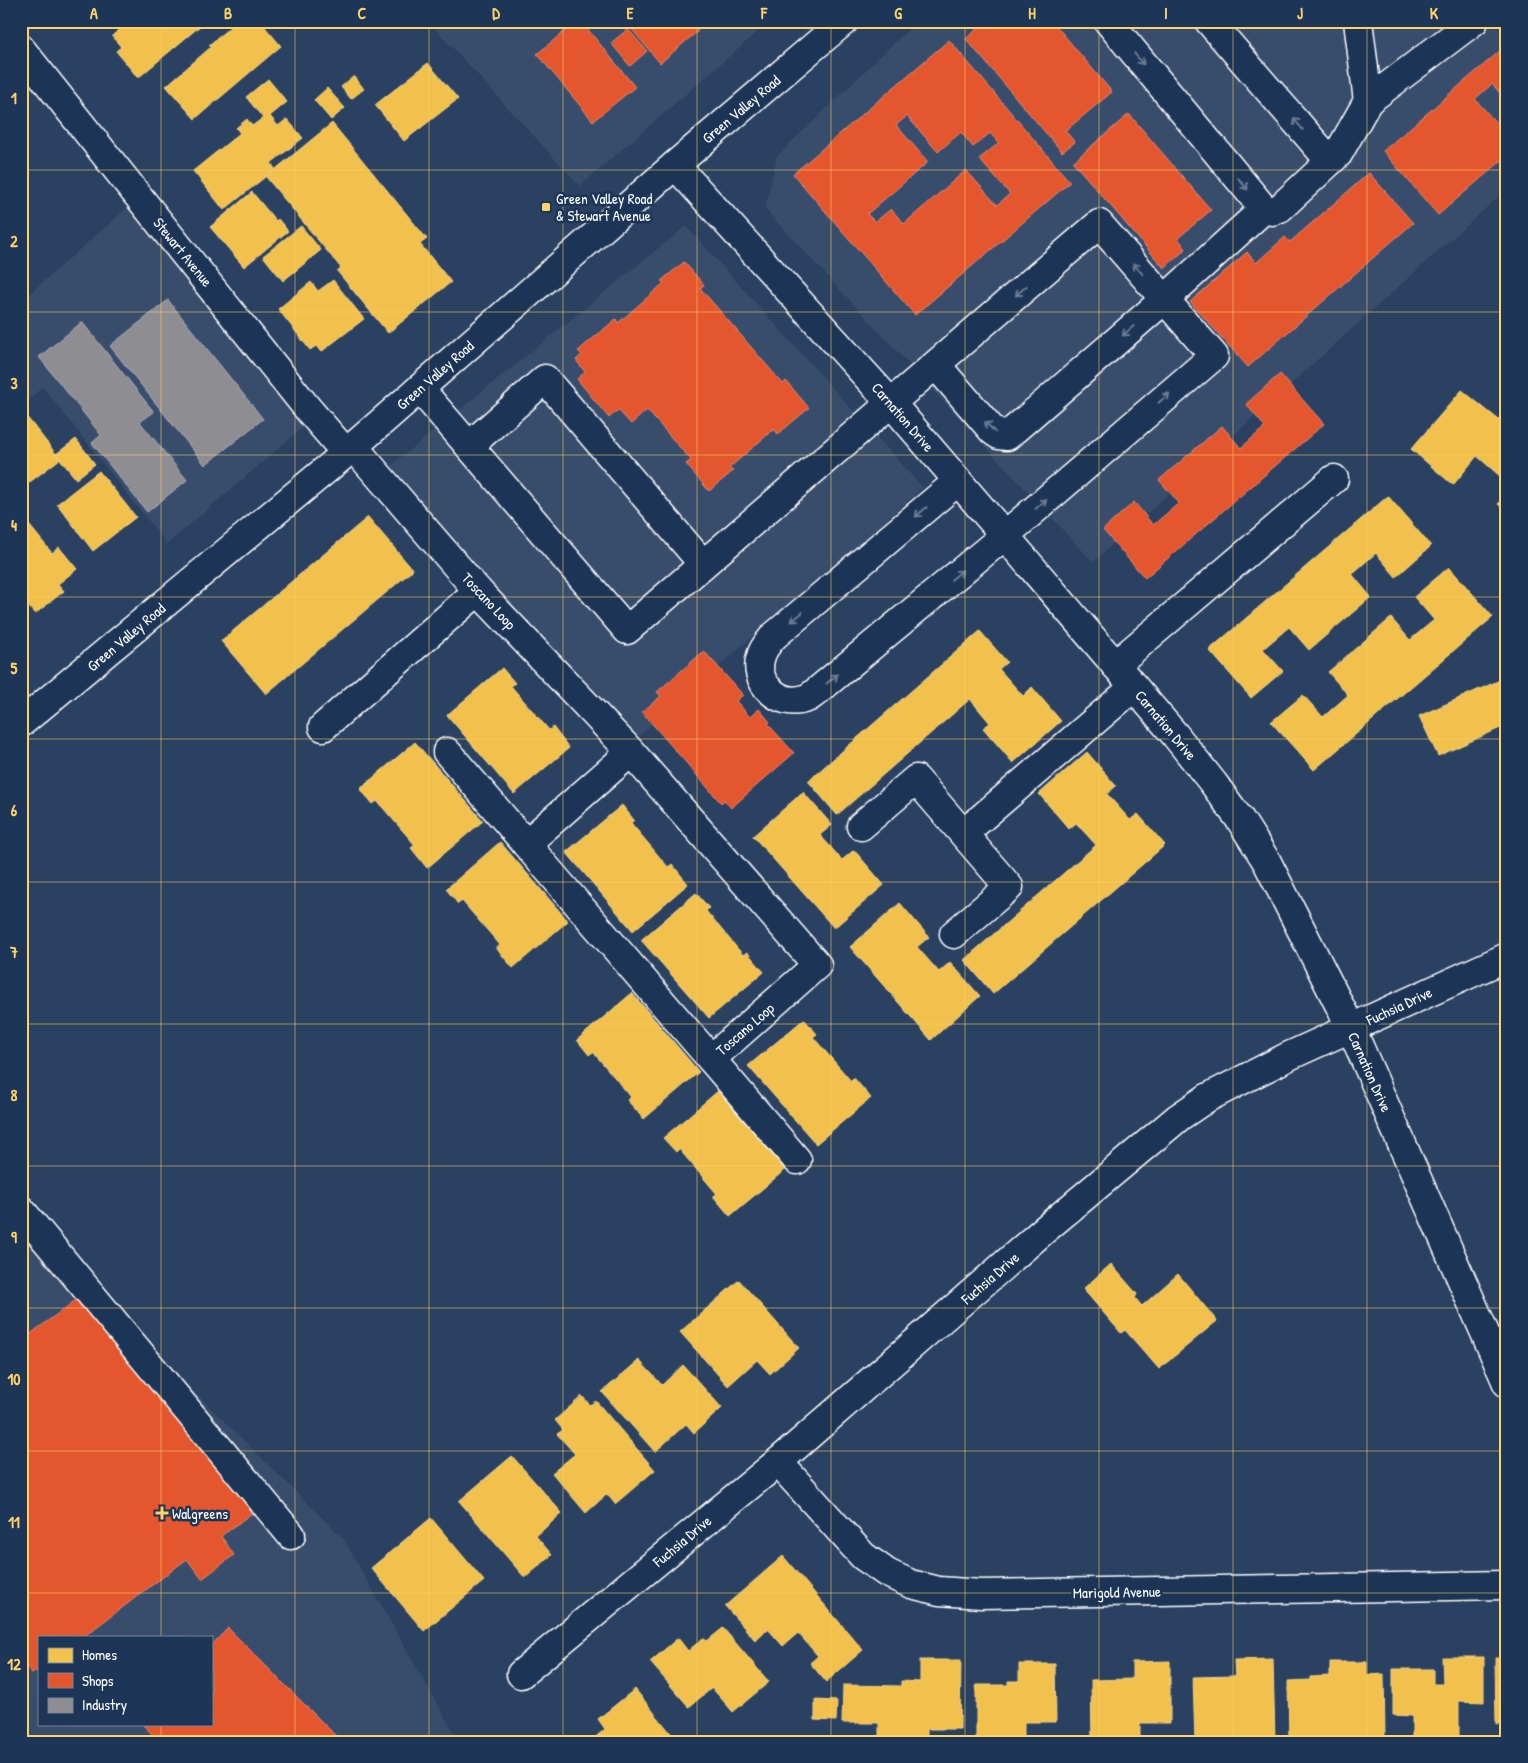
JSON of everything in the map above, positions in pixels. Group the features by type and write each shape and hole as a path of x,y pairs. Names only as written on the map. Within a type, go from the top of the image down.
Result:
{"street":[{"path":"1108,21 1264,209 1272,211 1280,208 1338,154 1368,101 1474,21"},
{"path":"1209,21 1330,161"},
{"path":"1358,21 1368,101"},
{"name":"Green Valley Road","path":"21,723 420,389 675,165 830,25"},
{"name":"Stewart Avenue","path":"21,49 302,401 349,450"},
{"name":"Carnation Drive","path":"675,165 891,403 1134,687 1214,784 1246,829 1267,862 1351,1028 1507,1383"},
{"path":"936,364 993,431 999,435 1007,436 1165,299 1264,209"},
{"path":"420,389 627,630 1099,224 1214,356 1004,536 826,684 806,698 795,700 783,699 773,694 761,676 759,665 764,650 774,636 958,481"},
{"path":"469,446 546,378 703,564"},
{"name":"Toscano Loop","path":"349,450 478,591 631,752 817,966 711,1059 447,752"},
{"path":"1115,665 1334,479"},
{"path":"324,727 478,591"},
{"path":"964,834 1134,687"},
{"path":"526,844 631,752"},
{"path":"861,826 916,779 964,834 1009,887 954,934"},
{"name":"Fuchsia Drive","path":"521,1674 778,1462 1043,1231 1179,1117 1207,1098 1232,1085 1351,1028 1507,958"},
{"path":"711,1059 798,1160"},
{"path":"21,1210 291,1535"},
{"name":"Marigold Avenue","path":"778,1462 862,1556 887,1573 910,1584 939,1591 981,1594 1507,1585"}],"shaded area":[{"path":"428,21 770,21 580,186"},
{"path":"917,21 1507,21 1507,189 1093,562 765,209 777,156"},
{"path":"142,195 316,416 167,544 43,387 21,406 21,301"},
{"path":"686,226 923,488 628,745 383,472"},
{"path":"21,1222 343,1538 459,1742 21,1742"}],"building: Homes":[{"path":"130,21 206,21 138,78 116,51 121,47 112,36"},
{"path":"237,21 260,21 281,46 195,119 166,86 211,47 209,45"},
{"path":"428,63 458,99 404,141 375,105"},
{"path":"354,76 364,89 351,99 341,87"},
{"path":"268,79 287,102 270,116 278,126 287,119 303,138 271,163 275,169 224,210 193,171 240,133 236,128 247,119 252,126 263,118 246,97"},
{"path":"327,88 345,108 331,120 314,100"},
{"path":"332,123 427,239 420,244 451,282 388,333 337,271 341,268 266,177"},
{"path":"252,192 276,221 278,219 288,231 244,267 210,227"},
{"path":"301,226 321,250 283,281 263,256"},
{"path":"333,280 364,319 321,352 316,346 310,350 278,309 311,282 318,291"},
{"path":"1462,390 1499,420 1507,411 1507,470 1501,477 1477,456 1453,485 1411,449"},
{"path":"26,416 60,459 22,488 21,420"},
{"path":"76,439 95,464 76,479 56,454"},
{"path":"99,471 136,517 93,551 57,504"},
{"path":"1507,495 1507,512 1498,504"},
{"path":"1388,496 1431,546 1396,577 1376,553 1352,574 1371,597 1309,650 1289,627 1263,649 1283,671 1251,698 1209,650"},
{"path":"21,515 52,553 59,547 77,569 58,584 64,591 35,614 21,598"},
{"path":"368,517 413,570 266,694 221,641"},
{"path":"1449,567 1493,617 1314,770 1271,722 1303,695 1323,717 1348,695 1328,672 1391,618 1410,640 1434,620 1414,597"},
{"path":"980,631 1007,662 999,669 1023,696 1032,687 1061,721 1013,763 983,728 990,723 970,699 837,815 808,781"},
{"path":"502,668 515,683 511,686 549,730 553,727 569,748 514,794 447,715"},
{"path":"1507,677 1507,725 1438,756 1419,716"},
{"path":"415,742 483,821 427,868 411,848 415,845 377,801 373,804 360,789"},
{"path":"1087,752 1116,786 1107,794 1130,820 1138,814 1165,845 993,994 964,960 1096,845 1076,823 1069,829 1039,794"},
{"path":"803,792 832,825 820,835 842,860 854,850 884,885 834,928 753,836"},
{"path":"622,805 634,820 631,823 668,867 672,864 688,884 633,931 566,852"},
{"path":"500,842 568,921 513,968 496,948 500,945 462,901 458,904 446,889"},
{"path":"696,893 709,908 706,911 743,955 747,952 764,972 709,1018 641,940"},
{"path":"900,903 929,937 917,947 939,972 950,962 980,996 931,1040 850,947"},
{"path":"632,993 699,1072 644,1119 627,1100 631,1097 593,1052 589,1055 577,1040"},
{"path":"804,1019 817,1034 813,1037 851,1081 854,1078 871,1098 816,1144 748,1066"},
{"path":"718,1091 786,1169 730,1216 713,1196 717,1194 679,1149 676,1152 663,1138"},
{"path":"1111,1264 1137,1294 1135,1298 1142,1306 1178,1274 1217,1321 1159,1369 1125,1330 1121,1333 1083,1289"},
{"path":"739,1280 799,1348 770,1374 757,1360 728,1386 680,1332"},
{"path":"639,1360 662,1385 683,1365 722,1408 694,1433 686,1424 655,1452 602,1392"},
{"path":"582,1396 590,1405 596,1401 655,1470 615,1504 607,1494 586,1513 552,1473 575,1454 557,1434 563,1430 555,1420"},
{"path":"512,1456 562,1513 536,1536 552,1555 525,1578 459,1501"},
{"path":"431,1518 484,1581 424,1631 371,1568"},
{"path":"783,1556 863,1650 826,1682 810,1663 818,1656 798,1633 783,1646 768,1629 755,1640 725,1606"},
{"path":"723,1628 769,1682 733,1712 712,1688 689,1707 650,1662 678,1638 688,1651 703,1638 707,1641"},
{"path":"1442,1657 1484,1657 1484,1702 1459,1701 1459,1742 1412,1742 1412,1716 1393,1715 1393,1669 1433,1669 1433,1684 1443,1684"},
{"path":"1495,1657 1507,1657 1507,1724 1496,1724"},
{"path":"1273,1659 1275,1742 1195,1742 1193,1677 1235,1676 1234,1660"},
{"path":"920,1660 961,1660 960,1729 927,1729 927,1742 879,1742 879,1723 842,1723 843,1685 901,1686 901,1681 920,1682"},
{"path":"1170,1661 1170,1723 1140,1723 1140,1742 1092,1742 1091,1680 1132,1679 1132,1662"},
{"path":"1330,1662 1367,1662 1367,1675 1384,1674 1385,1738 1338,1739 1338,1742 1289,1742 1288,1681 1310,1680 1310,1677 1330,1676"},
{"path":"1019,1664 1055,1664 1056,1722 1024,1722 1024,1742 976,1742 976,1685 1008,1685 1008,1681 1019,1681"},
{"path":"635,1689 678,1742 590,1742 605,1729 598,1719"},
{"path":"815,1700 837,1701 836,1721 815,1720"}],"building: Shops":[{"path":"577,21 581,21 635,87 593,121 537,54"},
{"path":"625,21 690,21 698,31 660,63"},
{"path":"986,21 1052,21 1112,92 1065,131 1075,142 1062,152 966,39"},
{"path":"628,29 647,51 630,66 611,43"},
{"path":"949,40 1070,182 915,315 793,174","holes":["907,116 938,152 961,132 973,147 990,133 999,143 979,159 1010,194 997,205 966,170 904,224 891,209 875,222 867,214 928,162 896,125"]},
{"path":"1507,45 1507,101 1492,84 1475,99 1507,135 1507,156 1438,215 1383,151"},
{"path":"1129,114 1211,210 1178,238 1186,249 1164,268 1073,162"},
{"path":"1369,173 1413,223 1248,367 1190,302 1247,252 1256,263 1285,237 1290,242"},
{"path":"684,262 704,285 700,288 783,384 786,381 809,408 778,434 774,429 729,468 733,471 709,491 686,464 691,460 647,410 631,424 618,410 609,418 577,379 585,372 576,360 582,355 578,351 616,319 618,323 664,283 661,281"},
{"path":"1280,374 1324,424 1145,578 1103,530 1134,502 1153,525 1179,503 1159,480 1222,426 1241,448 1265,427 1246,404"},
{"path":"704,651 743,695 736,701 750,717 759,709 770,722 768,724 794,753 731,808 724,800 721,803 642,712 661,696 657,692"},
{"name":"Walgreens","path":"88,1291 252,1513 221,1536 234,1555 202,1579 187,1559 84,1636 38,1636 38,1671 32,1674 21,1659 21,1341"},
{"path":"228,1628 342,1742 160,1742 144,1726 212,1726 212,1645"}],"building: Industry":[{"path":"168,300 263,419 205,465 110,346"},
{"path":"82,322 154,412 140,422 187,480 147,512 92,443 101,435 39,357"}],"place":[{"name":"Green Valley Road & Stewart Avenue","path":"546,207"},
{"name":"Walgreens","path":"162,1513"}]}
